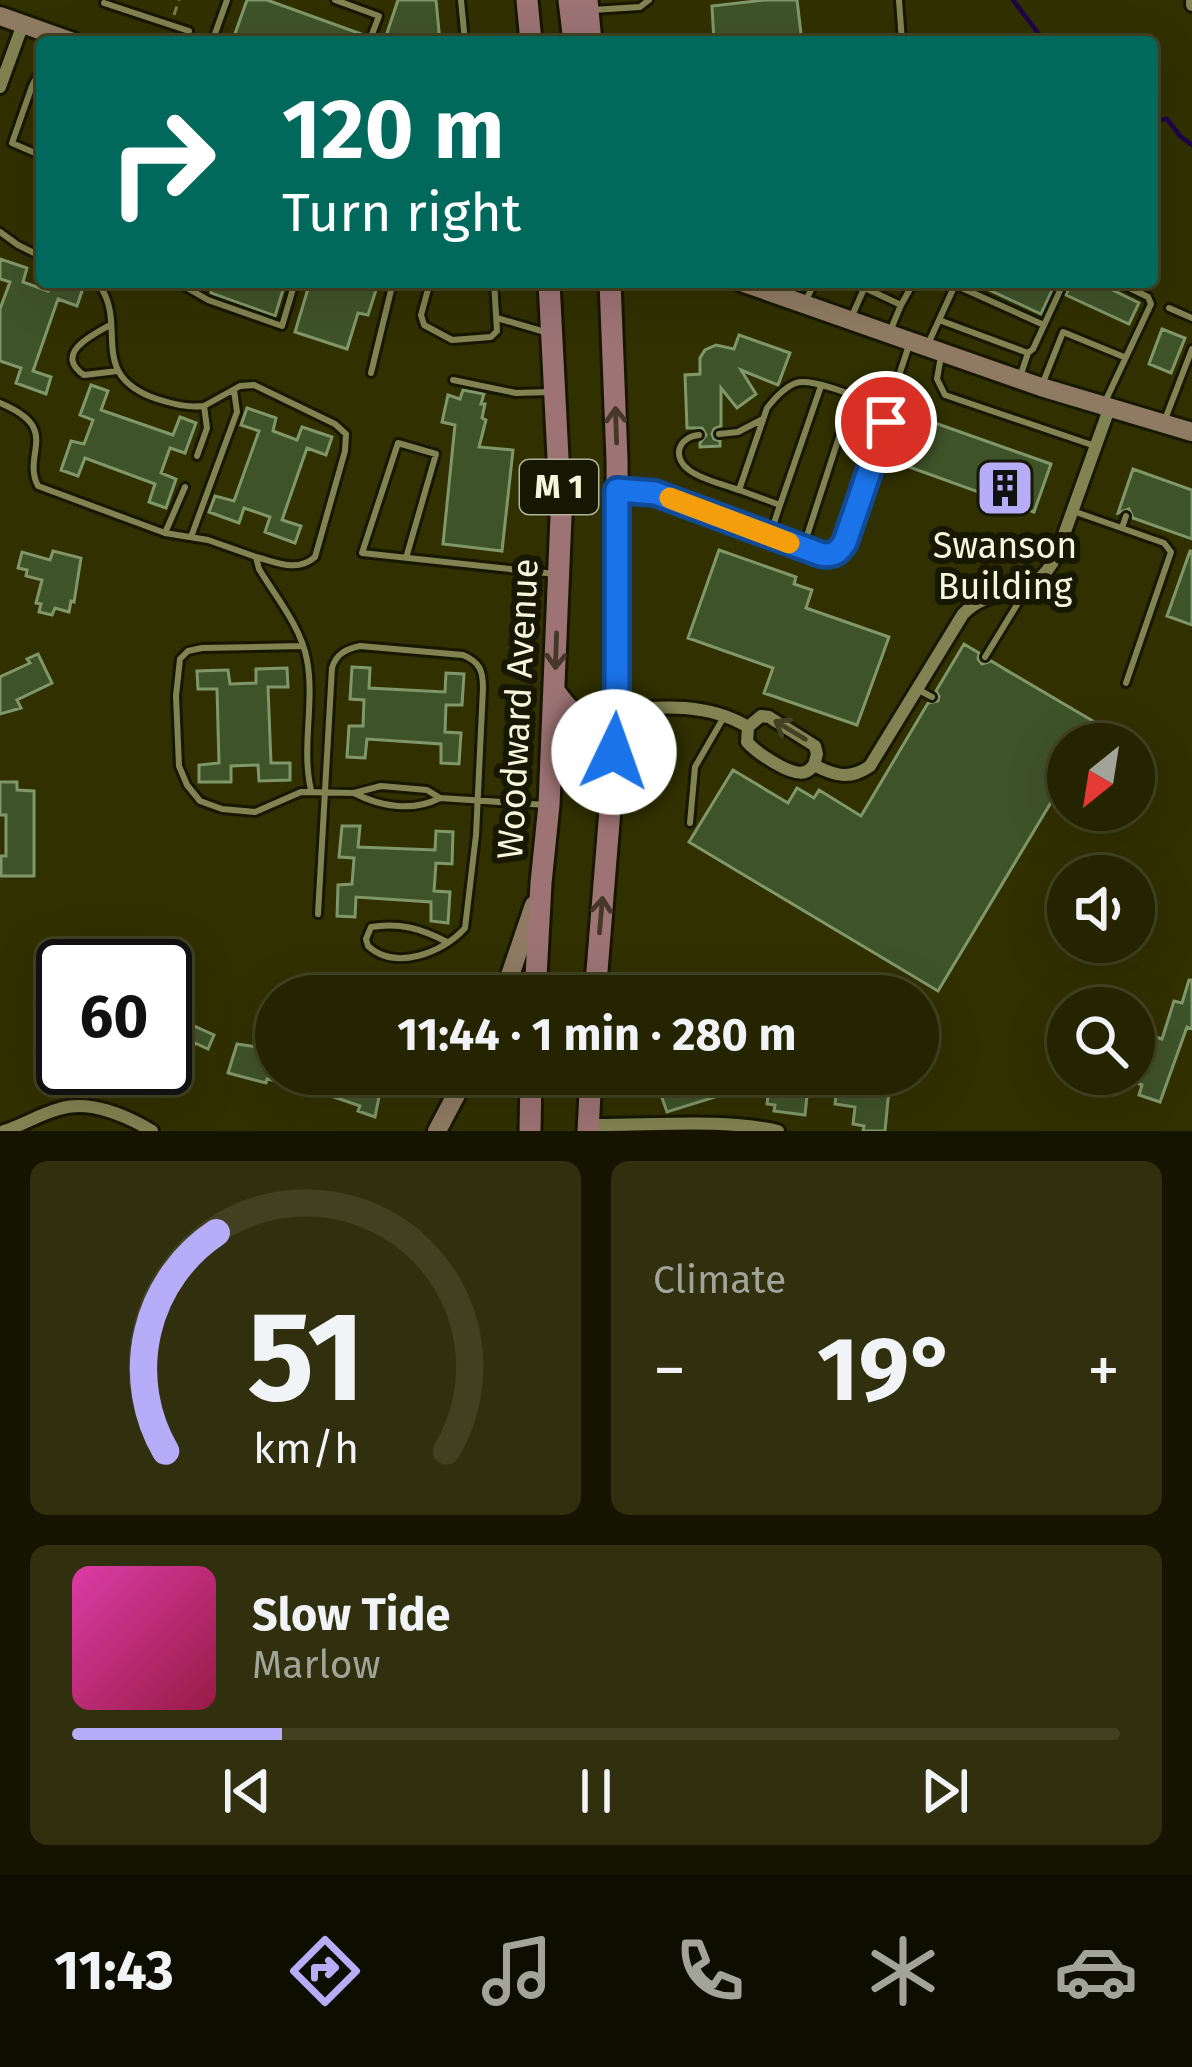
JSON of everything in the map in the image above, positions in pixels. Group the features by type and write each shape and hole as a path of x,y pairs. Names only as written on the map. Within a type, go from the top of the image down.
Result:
{"main road":[{"path":"527,0 530,36"},
{"path":"575,36 582,3"},
{"path":"582,3 590,36"},
{"path":"0,16 53,36"},
{"name":"Woodward Avenue","path":"536,975 549,805 561,516 549,288"},
{"name":"M 1","path":"597,975 617,710 610,288"},
{"path":"757,288 1019,380 1192,432"},
{"path":"555,692 568,711 590,721 617,710"},
{"path":"510,975 541,883"},
{"path":"437,1131 456,1095"},
{"path":"530,1125 531,1095"},
{"path":"588,1128 590,1095"}],"street":[{"path":"0,87 23,24"},
{"path":"814,766 850,776 870,766 954,627 973,604 1028,587 1044,575 1054,562 1073,511 1105,408"},
{"path":"617,710 706,710 726,713 748,727"},
{"path":"760,716 769,717 815,746 814,766 800,774 791,772 751,748 748,727 760,716"},
{"path":"4,1131 77,1106 111,1112 152,1131"},
{"path":"588,1128 726,1126 778,1131"}],"lane":[{"path":"214,36 227,0"},
{"path":"335,0 379,16 371,36"},
{"path":"461,0 464,36"},
{"path":"582,3 640,7 649,0"},
{"path":"899,0 902,36"},
{"path":"104,3 189,31"},
{"path":"36,78 12,143 36,153"},
{"path":"0,232 36,253"},
{"path":"0,403 23,415 34,430 38,445 33,478 38,486 165,533 208,540 256,557 295,566 315,557 344,431 254,385 247,384 204,406 186,406 133,387 114,361 106,296 101,288"},
{"path":"187,288 282,326 293,288"},
{"path":"371,373 392,288"},
{"path":"428,288 421,315 424,325 452,340 490,337 497,331 494,288"},
{"path":"803,305 812,288"},
{"path":"850,321 865,288"},
{"path":"871,288 901,305"},
{"path":"889,334 911,288"},
{"path":"617,490 655,493 832,555 842,548 888,409 926,347 953,288"},
{"path":"964,288 1044,325"},
{"path":"1019,380 1061,288"},
{"path":"1105,408 1150,304 1148,297 1129,288"},
{"path":"1169,308 1192,318"},
{"path":"497,318 552,334"},
{"path":"939,320 1028,353"},
{"path":"110,325 81,343 72,362 87,376 118,371"},
{"path":"1041,387 1063,332 1124,357"},
{"path":"926,347 945,395 1095,446"},
{"path":"1162,425 1192,349"},
{"path":"453,380 517,393 555,392"},
{"path":"739,490 764,418 790,386 805,382 888,409"},
{"path":"770,535 821,386"},
{"path":"191,537 237,412 234,390"},
{"path":"802,548 852,397"},
{"path":"197,456 207,428 204,406"},
{"path":"719,434 738,432 764,418"},
{"path":"699,435 682,442 684,466 780,506"},
{"path":"406,558 436,454 398,442 362,553 406,558 559,574"},
{"path":"165,533 185,487"},
{"path":"1073,511 1164,543 1171,552 1126,683"},
{"path":"1122,528 1126,515"},
{"path":"256,557 303,646 311,790"},
{"path":"986,657 1028,587"},
{"path":"303,646 202,648 184,653 177,671 177,751 187,785 197,798 208,806 255,812 311,790 354,793 381,786 428,790 440,798"},
{"path":"318,914 333,664 343,652 360,646 463,655 482,669 483,688 468,917 462,932 447,942 418,955 394,959 373,952 366,939 371,927 393,925 417,928 447,942"},
{"path":"917,689 932,698"},
{"path":"690,823 694,767 726,713"},
{"path":"354,793 371,802 398,806 426,805 440,798 549,805"}],"building":[{"path":"247,0 267,0 364,35 364,36 234,36"},
{"path":"398,0 436,0 439,36 386,36"},
{"path":"797,0 801,36 714,36 712,6"},
{"path":"0,259 27,268 23,282 36,288 83,288 77,306 58,299 33,371 51,377 46,394 16,383 21,368 0,361 0,309 10,282 0,279"},
{"path":"211,288 283,290 275,316 211,293"},
{"path":"308,288 376,290 368,315 358,313 347,349 295,332"},
{"path":"985,288 1053,288 1041,314"},
{"path":"1069,288 1108,288 1139,303 1129,324 1066,295"},
{"path":"1162,329 1185,338 1171,373 1149,364"},
{"path":"739,335 790,353 778,385 741,370 756,394 737,408 721,388 721,426 712,434 720,446 700,447 706,435 702,428 687,428 685,375 700,374 705,350 716,345 734,349"},
{"path":"91,385 108,391 101,410 173,435 180,417 196,423 185,453 170,448 161,473 176,479 166,508 149,502 155,484 85,458 78,476 61,470 71,441 84,444 93,420 80,415"},
{"path":"463,390 484,394 482,418 486,420 479,447 513,450 502,551 443,544 455,425 442,422 448,395 460,399"},
{"path":"247,408 276,418 273,431 297,440 302,427 332,437 326,455 307,448 282,520 301,526 295,543 265,532 270,517 244,508 239,523 209,512 215,496 234,501 259,431 241,425"},
{"name":"Swanson Building","path":"918,417 1051,464 1034,512 901,464"},
{"path":"1133,469 1192,490 1192,539 1133,518 1129,509 1118,513"},
{"path":"719,550 796,577 794,584 812,590 806,608 889,637 857,725 764,693 773,668 688,638"},
{"path":"53,551 81,558 69,612 55,608 52,615 39,612 41,604 36,603 42,580 18,568 22,552 50,560"},
{"path":"1192,551 1192,625 1167,616"},
{"path":"964,644 979,653 982,664 991,661 1096,723 1047,723 1047,809 939,989 939,975 911,975 689,842 733,770 788,803 797,788 814,798 819,790 861,816 928,703 938,701 936,691"},
{"path":"38,654 52,683 17,700 21,708 0,714 0,677"},
{"path":"352,667 370,668 369,688 445,692 446,673 464,674 462,705 446,705 445,732 461,733 459,764 441,763 441,744 367,739 365,758 347,757 349,726 363,726 364,700 350,699"},
{"path":"287,668 288,687 268,687 271,763 290,763 290,780 259,781 258,765 231,766 231,782 199,782 199,765 219,763 217,689 198,689 197,671 228,670 230,684 256,683 256,669"},
{"path":"0,782 17,782 17,790 34,791 34,876 1,876 6,815 0,815"},
{"path":"342,826 360,826 358,847 435,850 436,831 453,832 452,864 436,863 434,891 450,892 448,923 431,921 431,902 356,897 355,917 337,916 338,885 352,884 354,858 339,857"},
{"path":"1192,980 1192,1029 1187,1027 1160,1102 1139,1095 1155,1095 1155,1037 1162,1039 1174,1001 1182,1003"},
{"path":"192,1025 214,1035 208,1049 195,1043 192,1050"},
{"path":"237,1044 255,1047 255,1080 228,1073"},
{"path":"379,1095 375,1117 358,1111 360,1106 334,1097"},
{"path":"661,1095 718,1095 718,1096 667,1112"},
{"path":"768,1095 807,1095 805,1115 774,1111 775,1105 767,1104"},
{"path":"836,1095 888,1095 885,1131 863,1131 864,1126 853,1124 855,1107 835,1104"}],"waterway":[{"path":"1013,0 1040,36"},
{"path":"1158,120 1167,119 1192,145"}],"slow traffic":[{"path":"670,498 789,543"}],"place":[{"name":"Swanson Building","path":"1005,488"}],"route":[{"path":"614,752 617,490 655,493 832,555 845,542 886,422"}]}
